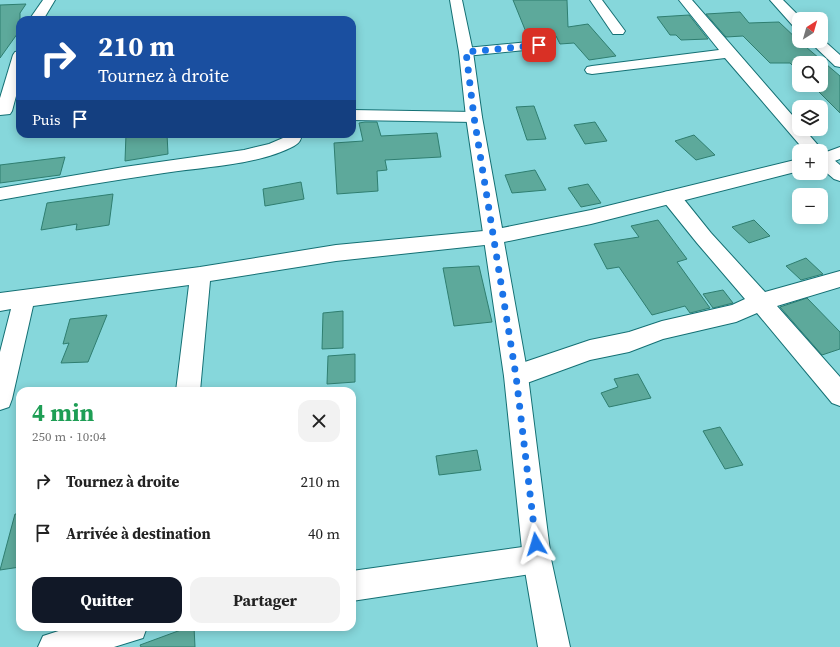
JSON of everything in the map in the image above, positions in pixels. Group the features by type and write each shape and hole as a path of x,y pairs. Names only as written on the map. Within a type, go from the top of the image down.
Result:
{"street":[{"path":"39,16 49,0"},
{"path":"456,0 466,52 474,117 516,376 537,559 554,647"},
{"path":"596,0 618,30"},
{"path":"685,0 728,53 808,144"},
{"path":"776,0 792,17"},
{"path":"466,52 539,45"},
{"path":"824,48 840,63"},
{"path":"592,70 728,53"},
{"path":"16,68 2,112 16,111"},
{"path":"356,115 474,117"},
{"path":"0,194 90,178 223,159 260,152 289,142 293,138"},
{"path":"828,155 840,153"},
{"path":"828,164 840,175"},
{"path":"0,302 200,275 336,253 494,237 591,217 792,167"},
{"path":"671,197 704,238 840,395"},
{"path":"188,387 200,275"},
{"path":"516,376 590,350 629,342 662,330 736,312 760,302 840,279"},
{"path":"0,398 24,299"},
{"path":"356,585 537,559"},
{"path":"54,647 116,631"}],"building":[{"path":"513,0 567,0 568,27 588,24 616,56 589,60 574,43 560,44 556,36 528,37"},
{"path":"26,4 20,13 20,16 16,16 16,36 0,58 0,5"},
{"path":"740,12 749,23 779,22 792,34 792,48 807,48 817,56 792,56 792,65 790,63 770,63 743,36 726,37 706,14"},
{"path":"689,15 708,39 681,40 676,35 670,35 657,17"},
{"path":"828,66 840,76 840,113 819,92 828,92"},
{"path":"534,106 546,139 527,140 516,107"},
{"path":"377,122 381,136 437,133 441,157 385,160 387,170 377,171 378,191 337,194 334,143 363,141 359,123"},
{"path":"595,122 607,141 585,144 574,125"},
{"path":"694,135 715,155 696,160 675,141"},
{"path":"126,138 167,138 168,154 125,161"},
{"path":"65,157 60,175 0,183 0,165"},
{"path":"535,170 546,190 512,193 505,175"},
{"path":"301,182 304,199 265,206 263,189"},
{"path":"588,184 601,203 581,207 568,188"},
{"path":"113,194 109,225 76,230 77,224 41,230 47,203"},
{"path":"658,220 687,259 677,262 710,308 690,313 685,306 652,315 619,267 607,269 594,244 639,237 631,226"},
{"path":"754,220 770,236 749,243 732,227"},
{"path":"806,258 823,274 801,280 786,266"},
{"path":"479,266 492,322 454,326 443,268"},
{"path":"723,290 733,303 713,308 703,294"},
{"path":"807,298 840,332 840,349 822,355 780,307"},
{"path":"343,311 343,348 322,349 323,313"},
{"path":"107,315 88,362 61,363 69,343 63,344 70,319"},
{"path":"355,354 355,382 327,384 328,356"},
{"path":"638,374 651,398 609,407 601,393 618,387 614,379"},
{"path":"720,427 743,465 725,469 703,431"},
{"path":"477,450 481,470 439,475 436,456"},
{"path":"15,514 16,514 16,568 0,570"},
{"path":"178,631 194,631 195,647 141,647 140,645"}],"route":[{"path":"536,544 516,376 469,86 466,52 539,45"}]}
